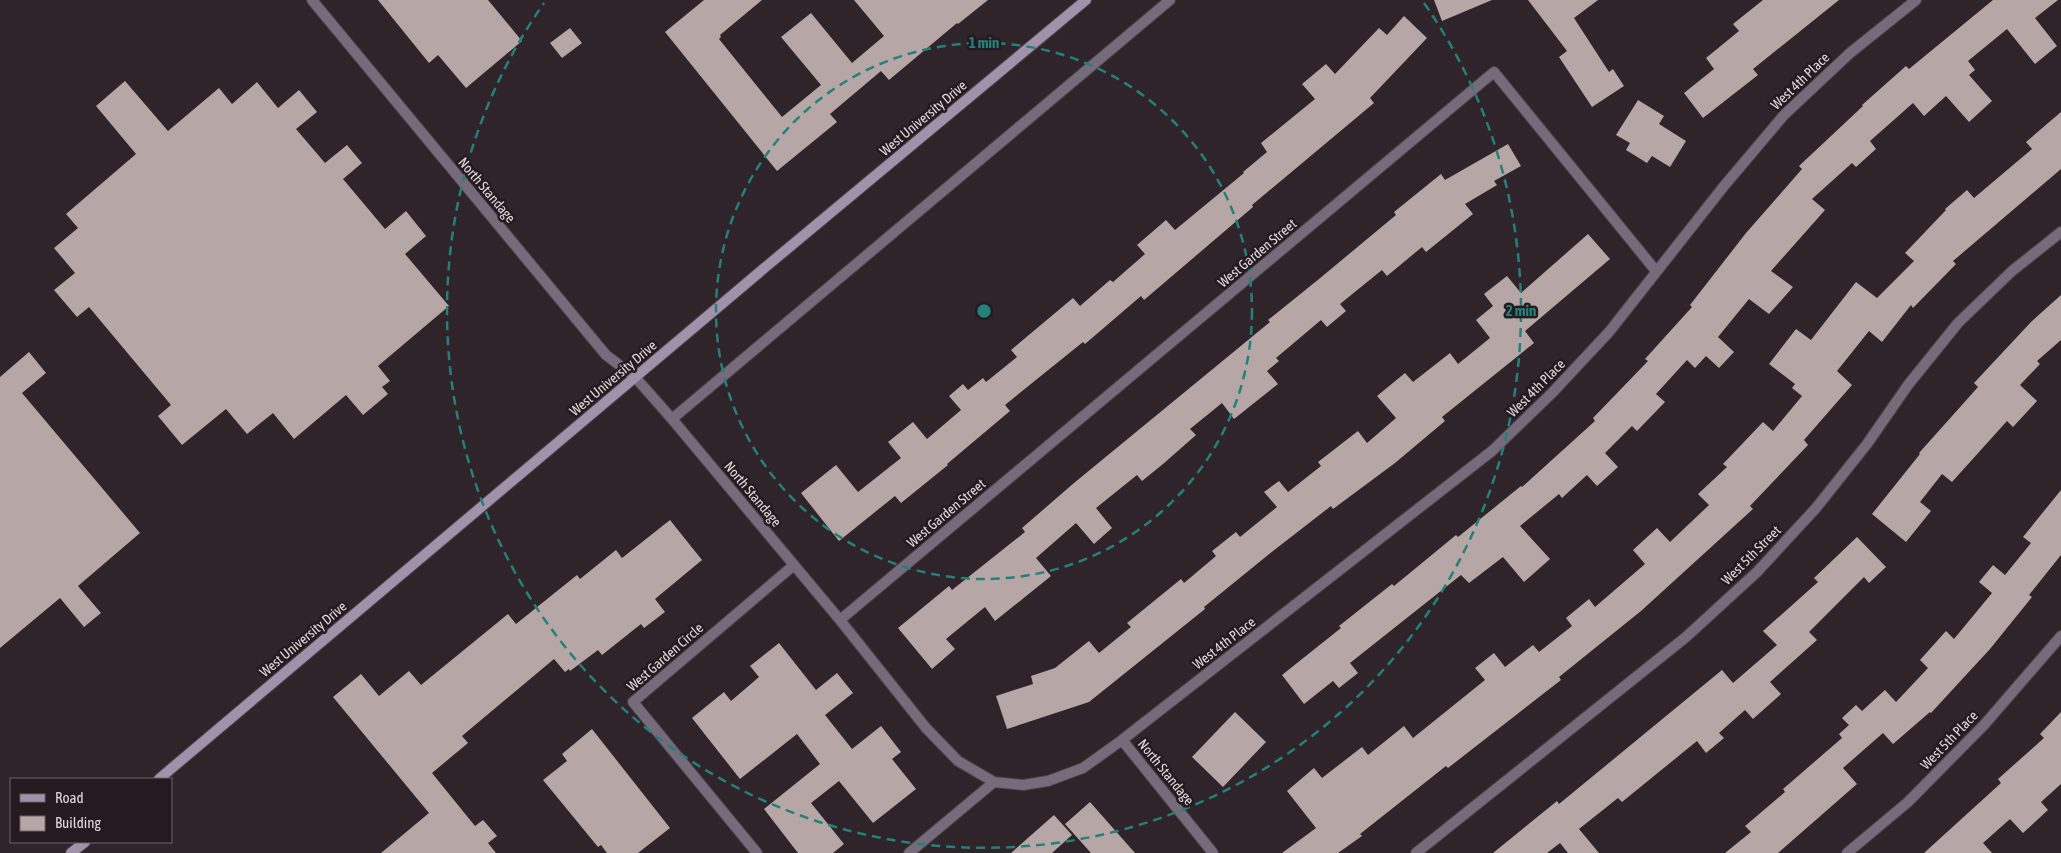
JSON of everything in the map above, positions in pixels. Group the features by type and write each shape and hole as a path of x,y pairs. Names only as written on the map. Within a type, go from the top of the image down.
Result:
{"main road":[{"name":"West University Drive","path":"160,778 635,377 1086,0"},
{"path":"71,853 84,843"}],"street":[{"name":"North Standage","path":"312,0 606,355 635,377 672,419 939,741 958,761 994,782 1023,784 1048,781 1083,768 1122,740 1213,853"},
{"path":"672,419 1170,0"},
{"name":"West 4th Place","path":"1122,740 1492,451 1552,393 1609,332 1656,271 1784,115 1850,53 1916,0"},
{"name":"West Garden Street","path":"840,620 1494,72 1656,271"},
{"name":"West 5th Street","path":"1416,853 1686,638 1757,572 1822,501 1867,444 1908,385 1958,323 2012,271 2061,232"},
{"name":"West Garden Circle","path":"757,853 633,702 794,565"},
{"name":"West 5th Place","path":"1847,853 1908,802 1984,725 2061,636"},
{"path":"909,853 994,782"}],"building":[{"path":"378,0 488,0 522,41 466,88 438,55 429,63"},
{"path":"704,0 762,0 720,35 719,39 782,117 821,85 781,37 811,13 852,63 884,36 854,0 988,0 957,23 889,80 881,71 830,114 837,122 777,171 665,32"},
{"path":"1434,0 1492,0 1442,21"},
{"path":"1528,0 1598,0 1574,18 1609,72 1613,69 1624,86 1592,107 1559,57 1567,51"},
{"path":"1763,0 1839,0 1753,69 1758,75 1703,118 1684,93 1714,69 1706,58 1739,31 1733,24"},
{"path":"1993,0 2058,0 2035,18 2057,46 2035,64 2007,29 1968,61 1975,70 1969,75 1992,101 1969,122 1946,96 1924,116 1913,103 1870,141 1876,149 1856,167 1852,163 1812,199 1825,210 1771,271 1793,287 1769,314 1749,299 1718,337 1734,352 1719,368 1706,356 1695,368 1687,360 1656,394 1665,402 1637,431 1632,426 1605,453 1618,467 1597,486 1587,475 1562,498 1559,494 1520,526 1550,559 1524,582 1503,557 1469,583 1461,575 1350,663 1358,673 1339,688 1333,681 1304,704 1282,675 1392,584 1394,586 1456,535 1458,537 1522,487 1595,421 1593,418 1648,361 1645,359 1692,307 1690,305 1746,233 1802,169 1799,166 1862,105 1906,66 1909,69"},
{"path":"1404,16 1427,38 1370,98 1374,103 1252,205 1253,207 1144,300 1141,296 1085,344 1083,342 1005,405 1010,411 948,465 901,503 895,496 839,541 801,493 836,465 858,492 901,458 888,442 913,422 927,439 961,410 949,396 963,384 968,390 983,378 986,382 1017,357 1011,350 1073,298 1080,306 1110,280 1113,282 1145,254 1137,245 1166,220 1175,230 1244,173 1267,152 1261,143 1315,99 1302,84 1326,64 1335,74 1379,28 1387,35"},
{"path":"570,28 582,43 562,58 550,43"},
{"path":"125,81 168,131 219,88 232,104 257,82 278,108 299,90 317,112 296,129 325,163 347,145 362,163 343,179 385,229 406,211 426,236 405,254 449,306 378,366 390,381 382,387 388,394 363,415 346,395 294,439 273,413 247,434 226,409 182,445 158,416 171,405 89,307 77,317 54,290 75,273 54,248 78,228 66,214 136,154 96,106"},
{"path":"1638,100 1664,116 1659,124 1686,141 1670,167 1652,156 1647,163 1626,150 1630,143 1616,135"},
{"path":"2061,112 2061,169 1953,261 1956,264 1913,308 1911,305 1882,342 1869,331 1837,371 1852,385 1804,440 1808,445 1750,506 1753,509 1641,611 1559,677 1561,680 1448,768 1446,766 1360,834 1362,836 1338,853 1282,853 1316,828 1287,791 1314,768 1322,778 1362,747 1368,755 1404,726 1413,738 1485,680 1475,668 1494,653 1505,667 1533,645 1539,652 1572,626 1566,618 1589,599 1595,607 1645,564 1633,550 1657,528 1670,542 1709,505 1698,494 1727,467 1723,464 1763,422 1773,431 1802,396 1792,388 1795,384 1769,364 1796,329 1811,340 1856,282 1877,298 1914,261 1905,253 1945,209 1967,190 1974,198 2032,149 2026,142"},
{"path":"1508,144 1521,166 1494,181 1497,185 1465,204 1473,214 1426,252 1422,247 1387,276 1382,270 1340,304 1346,311 1327,327 1321,320 1276,358 1279,361 1267,371 1278,384 1234,419 1222,403 1190,429 1196,435 1163,464 1142,481 1137,475 1096,508 1112,528 1094,544 1076,523 1036,558 1051,576 995,621 985,607 946,639 955,649 932,669 898,628 949,586 952,590 1025,532 1022,528 1074,483 1270,322 1268,320 1396,215 1394,212 1441,174 1445,180"},
{"path":"1588,234 1610,259 1525,331 1534,343 1442,417 1445,421 1395,463 1333,509 1331,506 1273,551 1204,607 1205,609 1089,702 1007,729 996,696 1033,684 1031,676 1055,668 1089,641 1099,653 1131,627 1127,623 1181,579 1184,583 1216,556 1212,551 1236,532 1240,537 1277,507 1264,492 1279,481 1288,492 1321,466 1318,462 1358,431 1367,443 1396,418 1377,396 1405,373 1413,382 1450,353 1458,364 1490,338 1476,320 1493,306 1484,294 1507,276 1521,293"},
{"path":"2061,295 2061,340 2037,361 2040,364 2020,385 2037,401 2013,427 2007,421 1952,482 1942,474 1920,502 1931,511 1906,542 1872,514 1919,453 1978,387 1974,383 2031,322"},
{"path":"29,352 46,373 22,393 140,533 78,586 101,613 84,627 60,598 0,648 0,377"},
{"path":"2061,490 2061,555 2029,595 2032,597 1990,649 1931,713 1893,744 1883,733 1843,768 1857,784 1778,853 1725,853 1751,832 1745,826 1785,792 1783,789 1842,738 1839,734 1849,725 1842,718 1856,705 1862,711 1885,690 1896,702 1928,668 1920,660 1946,631 1954,639 1992,593 1979,582 1993,565 2005,575 2031,543 2023,537"},
{"path":"670,520 702,560 655,599 665,612 644,628 641,624 602,655 598,650 570,671 569,669 565,672 554,659 462,736 468,743 432,773 475,826 483,820 497,836 488,843 496,853 381,853 429,813 333,697 361,674 379,696 409,671 421,685 508,614 516,624 577,575 580,579 616,550 622,558"},
{"path":"1857,537 1886,567 1869,583 1864,577 1809,632 1817,640 1770,682 1781,694 1753,719 1745,710 1719,733 1724,738 1706,753 1697,741 1622,802 1618,798 1579,829 1599,853 1568,853 1560,843 1547,853 1493,853 1557,801 1559,804 1722,670 1733,683 1777,645 1763,631 1818,582 1814,578"},
{"path":"779,643 816,690 837,673 853,693 825,715 852,749 881,726 901,752 892,759 916,789 873,823 839,781 811,803 844,844 833,853 798,853 764,809 820,764 797,734 740,779 692,718 724,692 731,701 759,677 750,666"},
{"path":"1235,712 1266,742 1223,787 1192,757"},
{"path":"2061,712 2061,784 2041,802 2048,810 2023,833 2010,819 1983,843 1992,853 1924,853 2001,783 1998,779 2044,738 2040,734"},
{"path":"592,729 670,828 638,853 607,853 601,845 598,847 543,780 567,761 562,754"},
{"path":"1090,802 1135,853 1091,853 1065,824"},
{"path":"1054,815 1072,835 1052,853 1011,853"}]}
